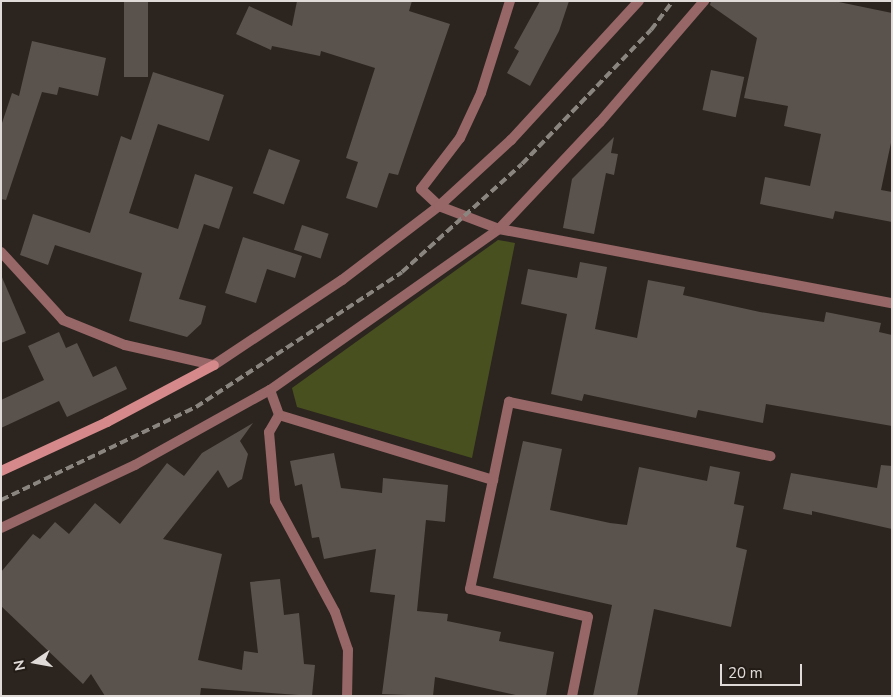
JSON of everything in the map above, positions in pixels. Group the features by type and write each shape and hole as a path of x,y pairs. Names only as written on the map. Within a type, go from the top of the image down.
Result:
{"street":[{"path":"510,1 482,93 460,138 421,189 440,206 499,229 892,303"},
{"path":"1,471 107,422 214,365 342,280 440,206 511,140 639,1"},
{"path":"1,528 135,465 270,390 499,229 600,122 704,1"},
{"path":"1,252 63,320 125,345 214,365"},
{"path":"270,390 279,415"},
{"path":"572,696 588,617 470,590 509,402 770,456"},
{"path":"279,415 493,480"},
{"path":"279,415 268,432 275,501 335,612 348,650 347,696"}],"green space":[{"path":"498,240 515,243 472,458 297,407 292,388"}],"building":[{"path":"124,1 148,1 148,77 124,77"},
{"path":"297,1 412,1 409,11 450,24 398,175 389,173 377,208 346,198 358,162 346,158 375,68 321,51 320,56 272,46 271,50 236,34 249,6 292,26"},
{"path":"540,1 569,1 559,31 530,86 507,73 519,51 514,48"},
{"path":"711,1 834,1 892,13 892,138 881,190 892,192 892,222 835,211 833,219 760,204 765,177 810,186 821,134 784,126 788,106 744,98 757,38 710,5"},
{"path":"32,41 106,58 98,96 59,87 57,95 42,92 6,200 1,199 1,126 12,93 19,96"},
{"path":"711,70 744,77 736,117 702,110"},
{"path":"153,72 224,95 209,141 158,124 129,213 178,229 195,174 233,187 219,229 204,224 179,299 206,306 201,324 187,337 129,321 142,273 55,245 48,265 20,255 33,214 90,233 121,136 131,140"},
{"path":"614,137 611,153 618,154 614,175 606,173 594,234 563,228 572,179"},
{"path":"269,149 300,160 284,204 253,193"},
{"path":"302,225 329,234 321,258 294,250"},
{"path":"243,237 302,256 295,278 267,269 256,303 225,293"},
{"path":"580,262 607,267 595,329 637,338 648,280 685,287 683,295 760,312 824,322 826,312 881,323 879,332 892,335 892,426 766,404 763,423 698,410 696,418 584,394 582,401 551,394 567,314 521,304 528,269 577,278"},
{"path":"1,275 26,333 1,343"},
{"path":"59,332 66,348 77,343 93,377 116,366 127,389 67,417 59,401 1,428 1,400 44,380 28,346"},
{"path":"253,423 240,441 248,454 242,479 228,488 218,470 163,539 222,554 198,660 242,670 244,651 258,653 250,582 280,579 284,615 299,613 304,664 315,665 312,696 201,688 200,696 105,696 91,674 83,684 1,606 1,572 33,534 40,539 55,522 69,534 95,503 120,524 167,463 184,476 202,453"},
{"path":"523,441 562,449 550,510 610,523 627,525 639,467 707,481 710,466 740,472 734,504 744,506 736,547 747,550 731,627 654,609 637,696 593,696 612,605 493,578"},
{"path":"334,453 341,488 382,493 383,478 448,485 445,522 426,520 417,611 448,614 447,621 501,632 499,641 554,652 546,696 520,696 435,677 433,696 382,694 395,595 370,592 376,549 324,559 319,537 312,538 302,484 295,486 290,461"},
{"path":"881,465 892,466 892,529 812,511 812,515 783,509 791,473 877,488"}],"railway":[{"path":"1,500 196,407 402,272 522,164 651,30 673,1"}]}
